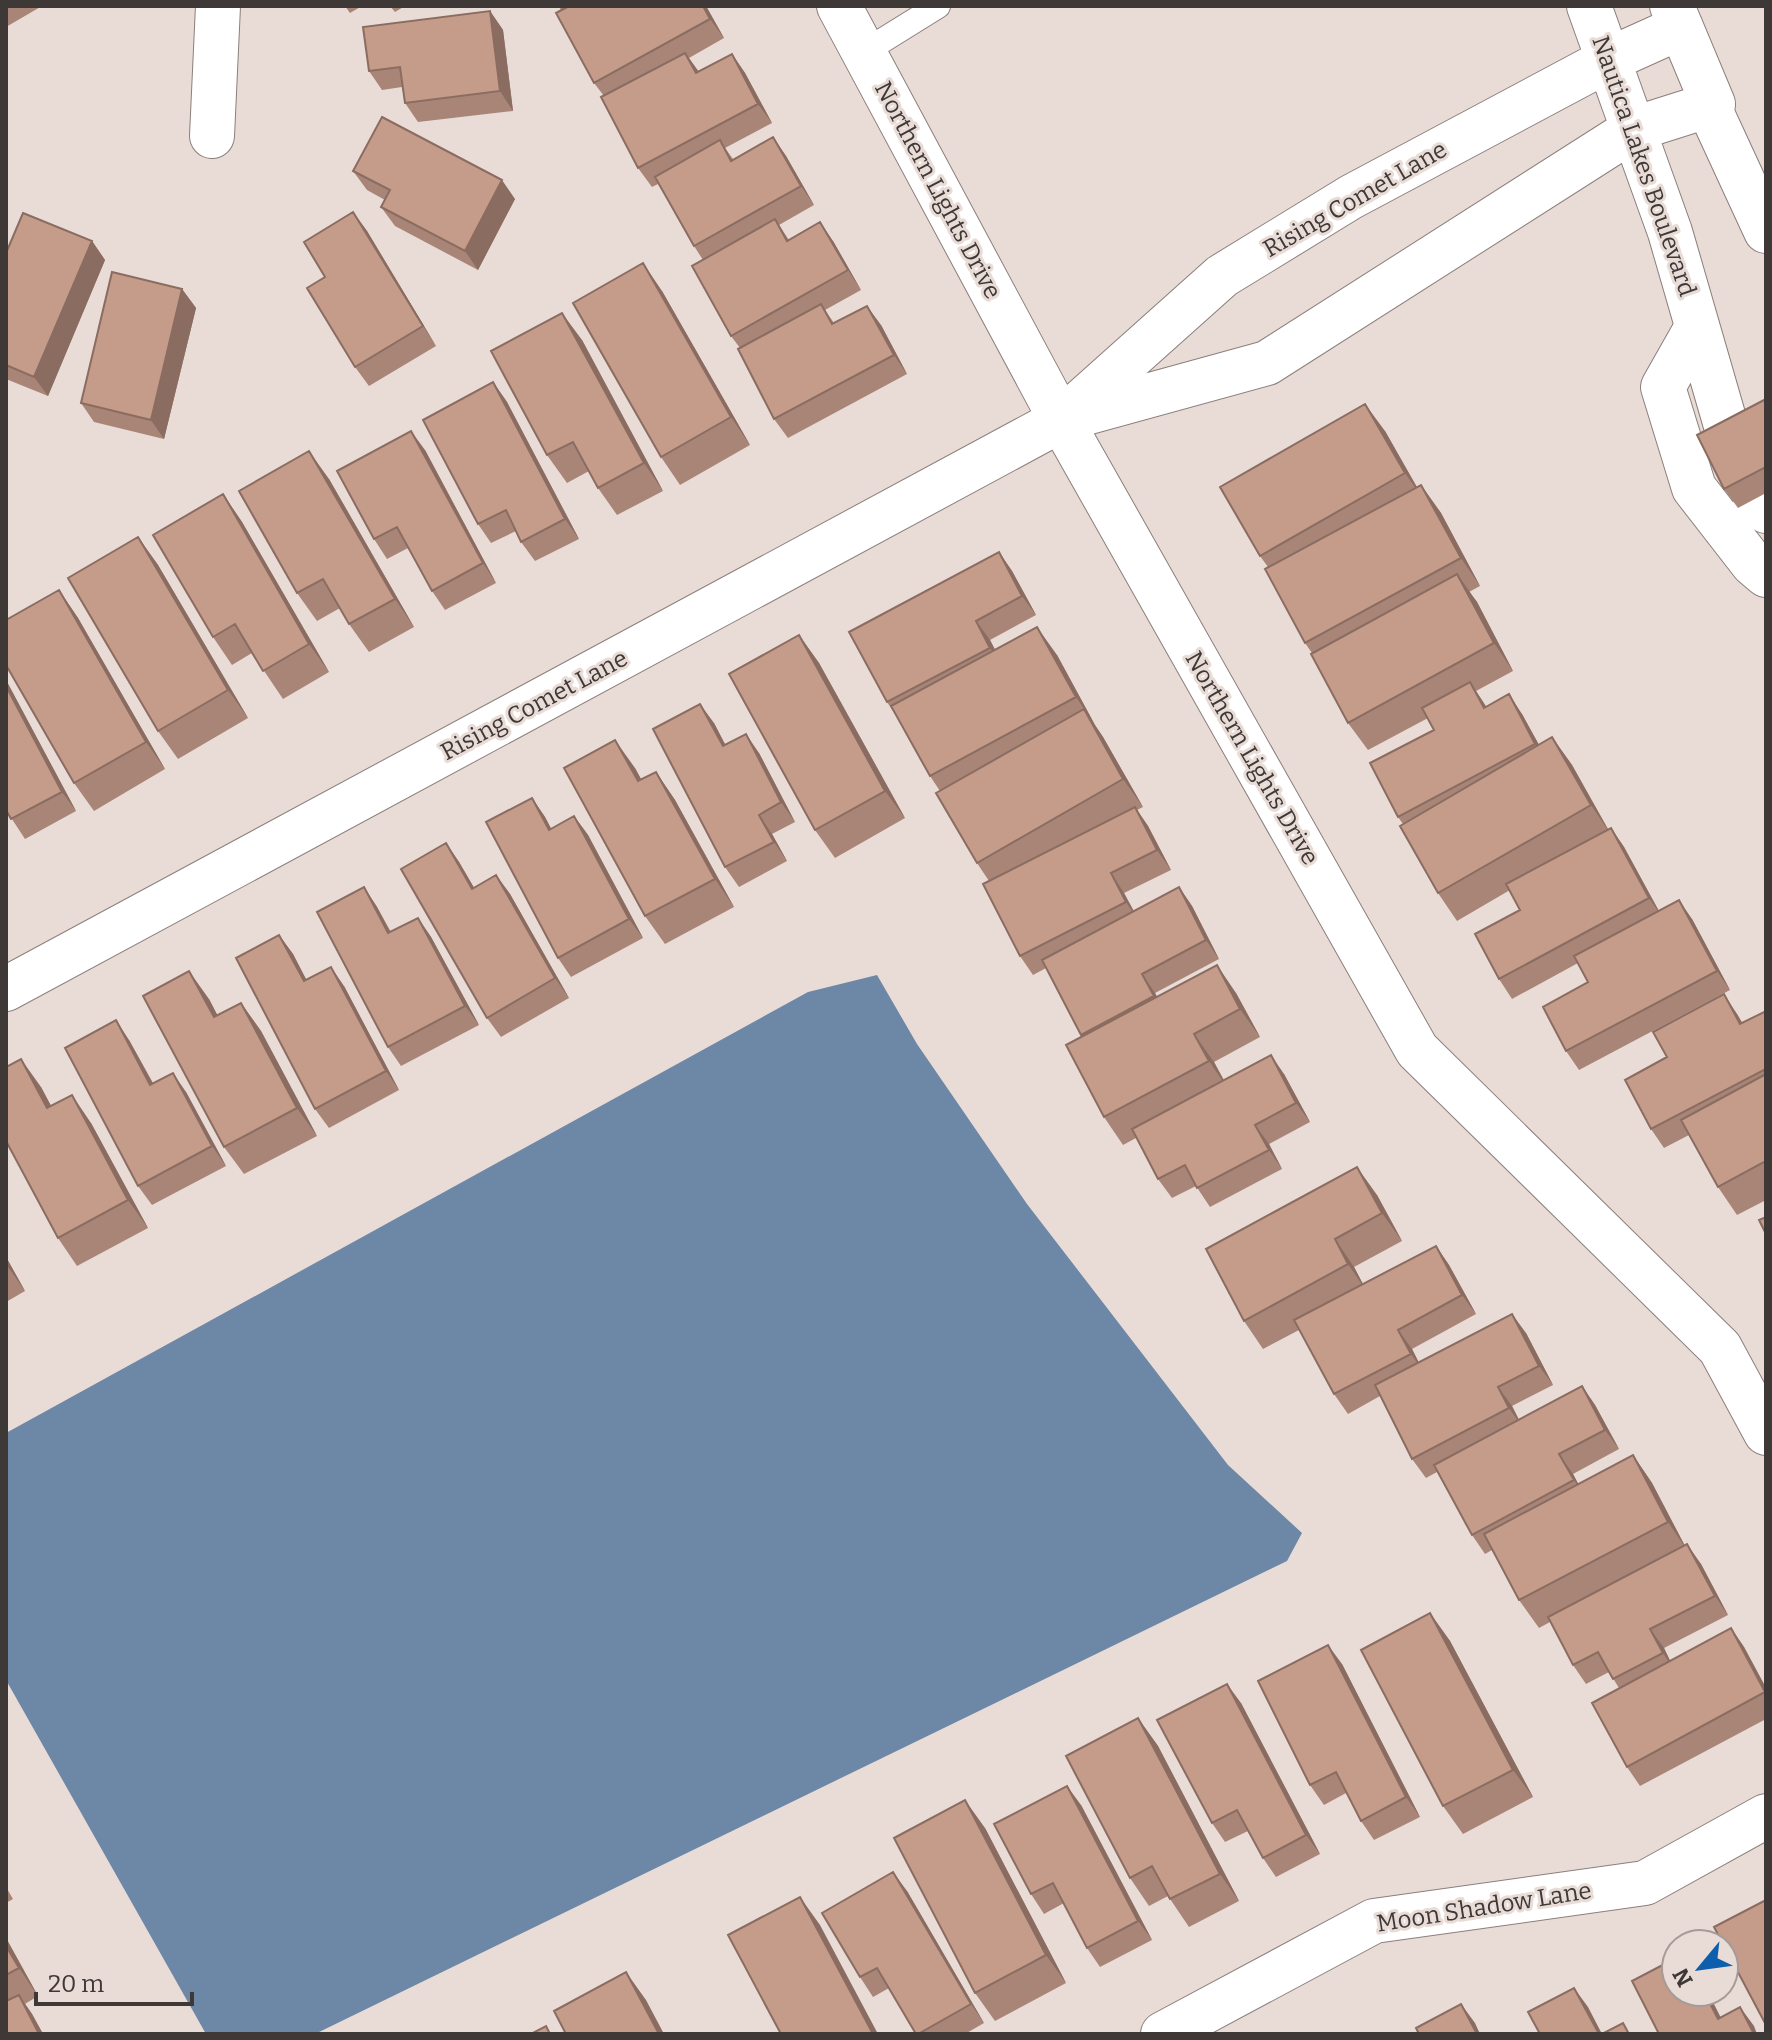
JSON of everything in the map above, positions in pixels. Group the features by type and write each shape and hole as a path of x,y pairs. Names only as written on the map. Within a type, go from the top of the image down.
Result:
{"street":[{"path":"212,136 218,6"},
{"name":"Northern Lights Drive","path":"839,6 1061,420 1417,1050 1720,1348 1766,1433"},
{"name":"Nautica Lakes Boulevard","path":"1589,6 1670,232 1731,443"},
{"path":"1677,17 1713,104 1712,114 1766,231"},
{"name":"Rising Comet Lane","path":"1061,420 1222,276 1351,197 1608,60 1677,17"},
{"name":"Rising Comet Lane","path":"6,989 1061,420 1267,363 1634,129 1713,104"},
{"name":"Nautica Lakes Boulevard","path":"1697,327 1663,387 1694,488 1753,564 1766,575"},
{"name":"Moon Shadow Lane","path":"1163,2034 1374,1921 1645,1883 1766,1816"}],"lane":[{"path":"864,52 938,6"}],"water":[{"path":"877,975 917,1044 1027,1204 1228,1465 1302,1533 1287,1561 315,2034 206,2034 6,1680 6,1433 808,992"}],"building":[{"path":"569,6 703,6 710,19 594,83 556,13"},
{"path":"490,11 500,91 405,103 400,67 369,71 363,27"},
{"path":"685,53 696,73 732,54 758,104 638,168 601,97"},
{"path":"382,117 502,180 465,251 381,207 390,190 353,171"},
{"path":"773,137 801,186 694,246 655,177 720,140 731,161"},
{"path":"353,212 423,326 355,367 307,288 325,277 304,242"},
{"path":"23,213 92,241 34,377 6,365 6,253"},
{"path":"775,219 787,241 820,222 848,270 731,336 692,266"},
{"path":"643,263 731,417 661,457 573,303"},
{"path":"112,272 182,289 151,420 81,403"},
{"path":"821,304 832,324 867,306 894,355 774,419 738,349"},
{"path":"562,313 644,463 598,488 573,442 547,455 491,351"},
{"path":"493,382 565,519 521,542 506,510 478,524 423,420"},
{"path":"1766,399 1766,467 1724,489 1697,435"},
{"path":"1365,404 1405,473 1260,556 1220,487"},
{"path":"411,431 483,563 432,591 397,527 374,539 337,471"},
{"path":"309,451 395,599 349,624 323,579 297,593 239,491"},
{"path":"1421,485 1461,558 1305,643 1265,569"},
{"path":"223,494 309,644 263,671 235,624 213,637 153,535"},
{"path":"138,537 228,690 158,731 68,578"},
{"path":"999,552 1022,596 976,621 990,648 887,702 849,632"},
{"path":"1457,574 1494,643 1348,723 1311,654"},
{"path":"59,590 146,742 74,783 6,665 6,620"},
{"path":"1037,627 1076,697 930,776 891,706"},
{"path":"799,635 885,791 815,830 729,674"},
{"path":"1470,682 1484,708 1509,694 1535,744 1398,817 1370,763 1434,730 1422,708"},
{"path":"6,686 62,792 11,819 6,810"},
{"path":"700,704 723,746 746,734 781,802 759,815 774,842 725,867 653,729"},
{"path":"1084,709 1123,779 977,863 936,793"},
{"path":"1552,737 1591,805 1438,893 1400,826"},
{"path":"615,740 638,781 656,772 715,879 645,916 564,768"},
{"path":"532,798 549,830 574,816 629,919 558,958 486,822"},
{"path":"1135,807 1157,850 1111,873 1126,902 1020,956 983,884"},
{"path":"1611,828 1649,898 1499,979 1475,934 1520,910 1506,884"},
{"path":"446,843 472,889 496,875 555,978 487,1018 401,869"},
{"path":"364,887 388,933 418,918 465,1006 388,1047 317,912"},
{"path":"1179,887 1206,940 1142,974 1154,996 1081,1035 1042,960"},
{"path":"1679,900 1717,971 1566,1051 1543,1007 1588,982 1574,956"},
{"path":"279,935 304,981 331,967 386,1071 315,1109 236,958"},
{"path":"1217,965 1240,1009 1194,1034 1209,1061 1104,1117 1066,1045"},
{"path":"189,971 214,1017 241,1003 297,1108 224,1147 143,996"},
{"path":"1724,994 1740,1024 1766,1011 1766,1069 1651,1129 1625,1080 1667,1057 1653,1032"},
{"path":"116,1020 150,1085 173,1073 212,1146 138,1186 65,1048"},
{"path":"1271,1055 1296,1103 1255,1125 1269,1150 1197,1188 1185,1165 1158,1179 1132,1129"},
{"path":"21,1059 47,1108 72,1095 128,1200 58,1238 6,1141 6,1067"},
{"path":"1766,1074 1766,1161 1718,1187 1681,1120"},
{"path":"1357,1167 1382,1213 1335,1239 1348,1264 1244,1321 1206,1249"},
{"path":"1766,1217 1766,1234 1759,1220"},
{"path":"1436,1246 1462,1295 1398,1330 1411,1354 1334,1394 1294,1320"},
{"path":"1512,1314 1539,1366 1498,1387 1509,1408 1412,1459 1375,1385"},
{"path":"1582,1386 1605,1430 1559,1454 1574,1480 1472,1535 1434,1465"},
{"path":"1633,1455 1668,1522 1519,1600 1484,1534"},
{"path":"1687,1544 1715,1596 1650,1629 1663,1653 1613,1679 1598,1652 1573,1665 1548,1617"},
{"path":"1430,1613 1513,1770 1443,1806 1361,1650"},
{"path":"1731,1628 1765,1692 1627,1767 1592,1703"},
{"path":"1328,1645 1406,1797 1361,1821 1336,1772 1310,1785 1258,1681"},
{"path":"1227,1684 1306,1835 1263,1858 1237,1810 1212,1823 1157,1720"},
{"path":"1138,1718 1220,1874 1170,1899 1152,1866 1130,1878 1066,1756"},
{"path":"1067,1786 1138,1921 1087,1948 1053,1883 1031,1894 994,1824"},
{"path":"965,1800 1046,1955 975,1993 894,1838"},
{"path":"893,1872 971,2004 918,2034 877,1968 860,1977 822,1913"},
{"path":"800,1897 873,2034 781,2034 728,1935"},
{"path":"1766,1900 1766,2025 1740,1976 1740,1928 1714,1927"},
{"path":"6,1946 19,1968 6,1975"},
{"path":"1660,1966 1660,2008 1712,2008 1718,2019 1740,2007 1754,2034 1659,2034 1632,1981"},
{"path":"626,1972 659,2034 566,2034 554,2011"},
{"path":"1574,1988 1599,2034 1540,2034 1528,2012"},
{"path":"19,1995 39,2034 6,2034 6,2001"},
{"path":"1461,2004 1477,2034 1419,2034 1416,2028"},
{"path":"1623,2023 1629,2034 1602,2034"},
{"path":"546,2026 550,2034 531,2034"}]}
